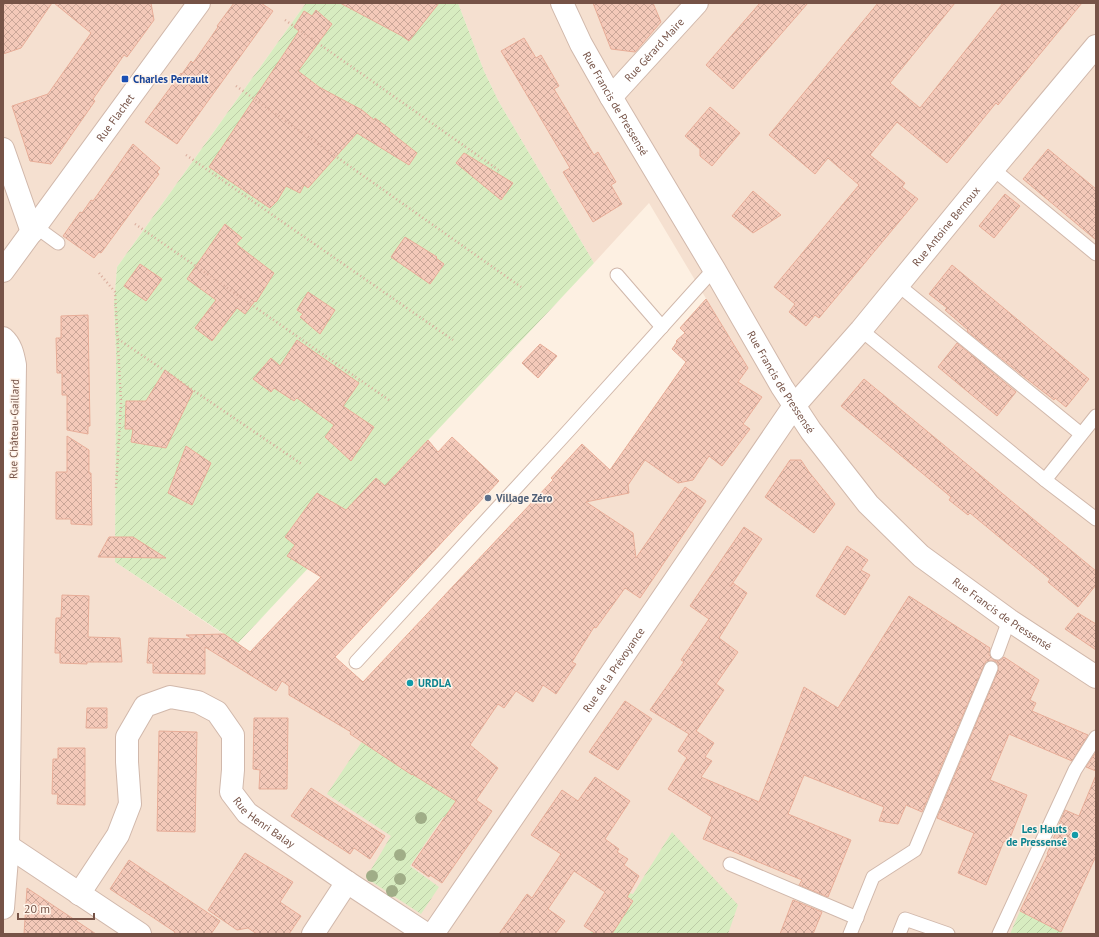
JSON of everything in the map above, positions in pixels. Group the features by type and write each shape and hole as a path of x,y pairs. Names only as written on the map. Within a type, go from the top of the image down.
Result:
{"street":[{"name":"Rue Francis de Pressensé","path":"562,3 581,44 611,97 714,269 782,387 811,431 868,504 921,556 1009,620 1096,677"},
{"name":"Rue Gérard Maire","path":"611,97 697,3"},
{"name":"Rue Flachet","path":"4,267 34,230 196,4"},
{"name":"Rue Antoine Bernoux","path":"794,406 861,330 993,169 1094,54"},
{"path":"3,149 34,230"},
{"name":"Rue Château-Gaillard","path":"3,338 13,352 15,365 8,846 3,908"},
{"name":"Rue de la Prévoyance","path":"433,934 794,406"},
{"name":"Rue Henri Balay","path":"80,894 118,835 130,804 127,738 145,706 170,698 198,702 217,712 233,735 233,770 231,792 247,813 346,882 426,934"},
{"path":"8,846 140,934"},
{"path":"313,934 346,882"}],"lane":[{"path":"993,169 1096,254"},
{"path":"34,230 58,243"},
{"path":"356,662 571,428 714,269"},
{"path":"617,275 662,327"},
{"path":"898,285 1081,434"},
{"path":"861,330 1045,480 1096,519"},
{"path":"1045,480 1096,416"},
{"path":"997,653 1009,620"},
{"path":"850,934 873,877 914,850 991,668"},
{"path":"999,934 1075,770 1096,737"},
{"path":"730,864 857,918"},
{"path":"899,934 905,918 948,934"}],"path":[{"path":"285,20 500,171"},
{"path":"236,86 521,287"},
{"path":"186,155 452,340"},
{"path":"135,224 389,400"},
{"path":"99,273 115,292 121,402 116,488"},
{"path":"118,339 303,465"}],"shaded area":[{"path":"3,3 306,3 117,267 114,303 116,356 115,562 410,758 717,317 649,203 594,263 499,102 484,71 458,3 1096,3 1096,934 3,934"}],"green space":[{"path":"306,3 458,3 484,71 499,102 594,263 238,643 115,562 116,356 114,303 117,267"},
{"path":"369,731 492,811 474,836 443,817 410,866 439,887 421,914 366,878 391,836 327,794"},
{"path":"672,832 738,905 728,934 590,934 615,889 633,894"},
{"path":"1020,911 1061,932 1067,934 1010,934"}],"building":[{"path":"3,3 52,3 21,48 3,54"},
{"path":"54,3 151,3 154,20 127,57 124,55 93,99 95,101 51,164 30,161 12,106 48,94 91,33"},
{"path":"234,3 261,3 273,11 177,144 145,122 181,73 182,74 191,61 193,63"},
{"path":"340,3 439,3 409,41"},
{"path":"593,3 653,3 661,22 635,52 611,49"},
{"path":"760,3 808,3 733,89 706,65"},
{"path":"878,3 955,3 890,83 920,108 1003,3 1082,3 998,105 996,103 947,163 897,122 870,155 905,183 902,187 918,199 819,318 815,315 806,326 789,312 795,304 774,287 859,185 828,158 815,174 769,135"},
{"path":"316,10 332,24 298,71 319,87 362,110 374,120 375,118 417,153 409,165 357,133 308,188 304,185 300,193 286,186 277,201 270,208 209,167 299,31 294,27 304,11 312,16"},
{"path":"524,38 536,58 541,55 559,86 554,89 594,155 598,152 616,182 611,185 622,204 593,222 563,172 570,168 501,51"},
{"path":"710,107 740,133 712,166 700,156 700,149 685,136"},
{"path":"133,144 160,168 157,172 159,174 101,253 99,252 94,258 63,236 80,212 82,213 91,200 93,201"},
{"path":"1048,149 1096,189 1096,240 1023,179"},
{"path":"464,153 513,183 501,200 456,163"},
{"path":"753,191 781,215 753,233 732,216"},
{"path":"1005,194 1020,206 994,238 979,226"},
{"path":"225,224 242,238 236,244 274,273 256,302 255,301 245,314 237,308 212,341 195,328 216,300 187,279"},
{"path":"405,237 437,257 436,258 444,264 430,284 391,257"},
{"path":"140,264 162,279 146,301 124,286"},
{"path":"952,265 1089,379 1066,407 1055,398 1054,400 967,331 968,330 945,310 947,308 929,294"},
{"path":"308,292 335,310 320,334 300,317 303,314 297,310"},
{"path":"706,299 748,368 738,382 762,397 743,424 750,429 722,466 709,456 693,480 678,483 645,460 628,485 629,493 586,502 633,533 636,558 685,487 706,501 640,598 625,588 596,628 594,627 572,662 576,664 556,694 543,685 533,702 516,691 504,708 498,704 470,745 498,768 476,800 492,811 442,883 430,875 429,877 412,865 456,801 412,775 350,734 351,732 289,695 289,686 282,681 276,691 205,647 205,674 153,673 153,663 147,663 149,638 193,639 186,635 224,634 250,652 321,577 287,556 295,545 285,537 317,493 346,510 376,478 385,486 428,440 438,452 452,437 499,481 335,657 363,682 553,480 551,478 582,444 610,470 686,362 672,349 677,342 676,341 685,333 680,328"},
{"path":"88,315 90,426 88,426 88,434 67,430 67,395 62,395 62,373 57,373 56,338 61,338 61,316"},
{"path":"297,340 359,383 343,406 374,427 351,461 325,437 334,425 297,398 294,401 274,388 271,392 253,379 271,358 280,366"},
{"path":"957,343 1016,392 997,416 938,367"},
{"path":"540,344 557,356 538,378 522,363"},
{"path":"165,370 193,391 166,448 131,442 133,429 125,429 126,401 146,401"},
{"path":"864,379 1096,571 1096,585 1078,607 1048,582 1050,579 970,513 968,515 949,500 951,497 841,406"},
{"path":"67,436 89,450 92,525 71,524 71,519 56,519 56,472 67,472"},
{"path":"186,446 211,463 192,505 168,493"},
{"path":"790,460 801,460 835,504 814,533 765,497"},
{"path":"744,527 762,539 730,587 733,583 747,593 719,638 738,652 716,684 724,690 696,731 714,743 705,757 712,761 701,777 759,802 804,687 838,708 909,596 990,648 989,655 994,660 999,661 1004,657 1039,680 1030,700 1036,703 1032,711 1088,735 1072,761 1009,734 990,780 1027,795 1008,843 1004,841 986,885 958,873 974,833 937,818 998,671 998,663 994,661 986,661 984,665 922,812 906,805 898,824 879,821 884,807 804,775 788,814 851,840 828,897 799,885 802,880 703,839 712,817 668,789 687,758 678,751 689,734 650,710 684,662 681,660 709,619 690,606"},
{"path":"109,537 133,537 166,558 98,557"},
{"path":"847,546 868,560 861,570 870,575 845,615 816,596"},
{"path":"62,595 89,596 88,637 120,638 122,662 87,662 87,664 60,663 60,653 55,653 56,618 61,618"},
{"path":"1078,613 1096,624 1096,650 1065,629"},
{"path":"625,701 652,719 618,770 589,752"},
{"path":"87,708 107,708 107,728 86,728"},
{"path":"254,718 288,718 287,789 259,789 260,770 253,769"},
{"path":"159,731 197,732 195,832 157,831"},
{"path":"58,748 85,748 85,805 57,804 58,794 52,794 53,759 58,759"},
{"path":"1096,752 1096,771 1086,767"},
{"name":"Les Hauts de Pressensé","path":"1096,775 1096,856 1061,932 1020,911 1048,854 1065,810 1079,816"},
{"path":"595,777 630,801 605,839 619,849 617,852 628,859 624,865 639,876 627,897 633,901 612,934 596,934 584,926 605,892 574,871 548,909 565,921 555,934 499,934 527,894 532,898 561,854 531,835 562,790 578,801"},
{"path":"311,788 385,836 370,859 354,848 350,854 291,816"},
{"path":"245,853 293,882 280,902 301,916 289,934 257,934 248,928 237,930 208,910"},
{"path":"129,860 220,921 211,934 174,934 175,932 110,889"},
{"path":"27,888 96,934 24,934"},
{"path":"793,900 822,912 813,934 780,934"}],"place":[{"name":"Charles Perrault","path":"125,79"},
{"name":"Village Zéro","path":"488,498"},
{"name":"URDLA","path":"410,683"},
{"name":"Les Hauts de Pressensé","path":"1075,835"}]}
